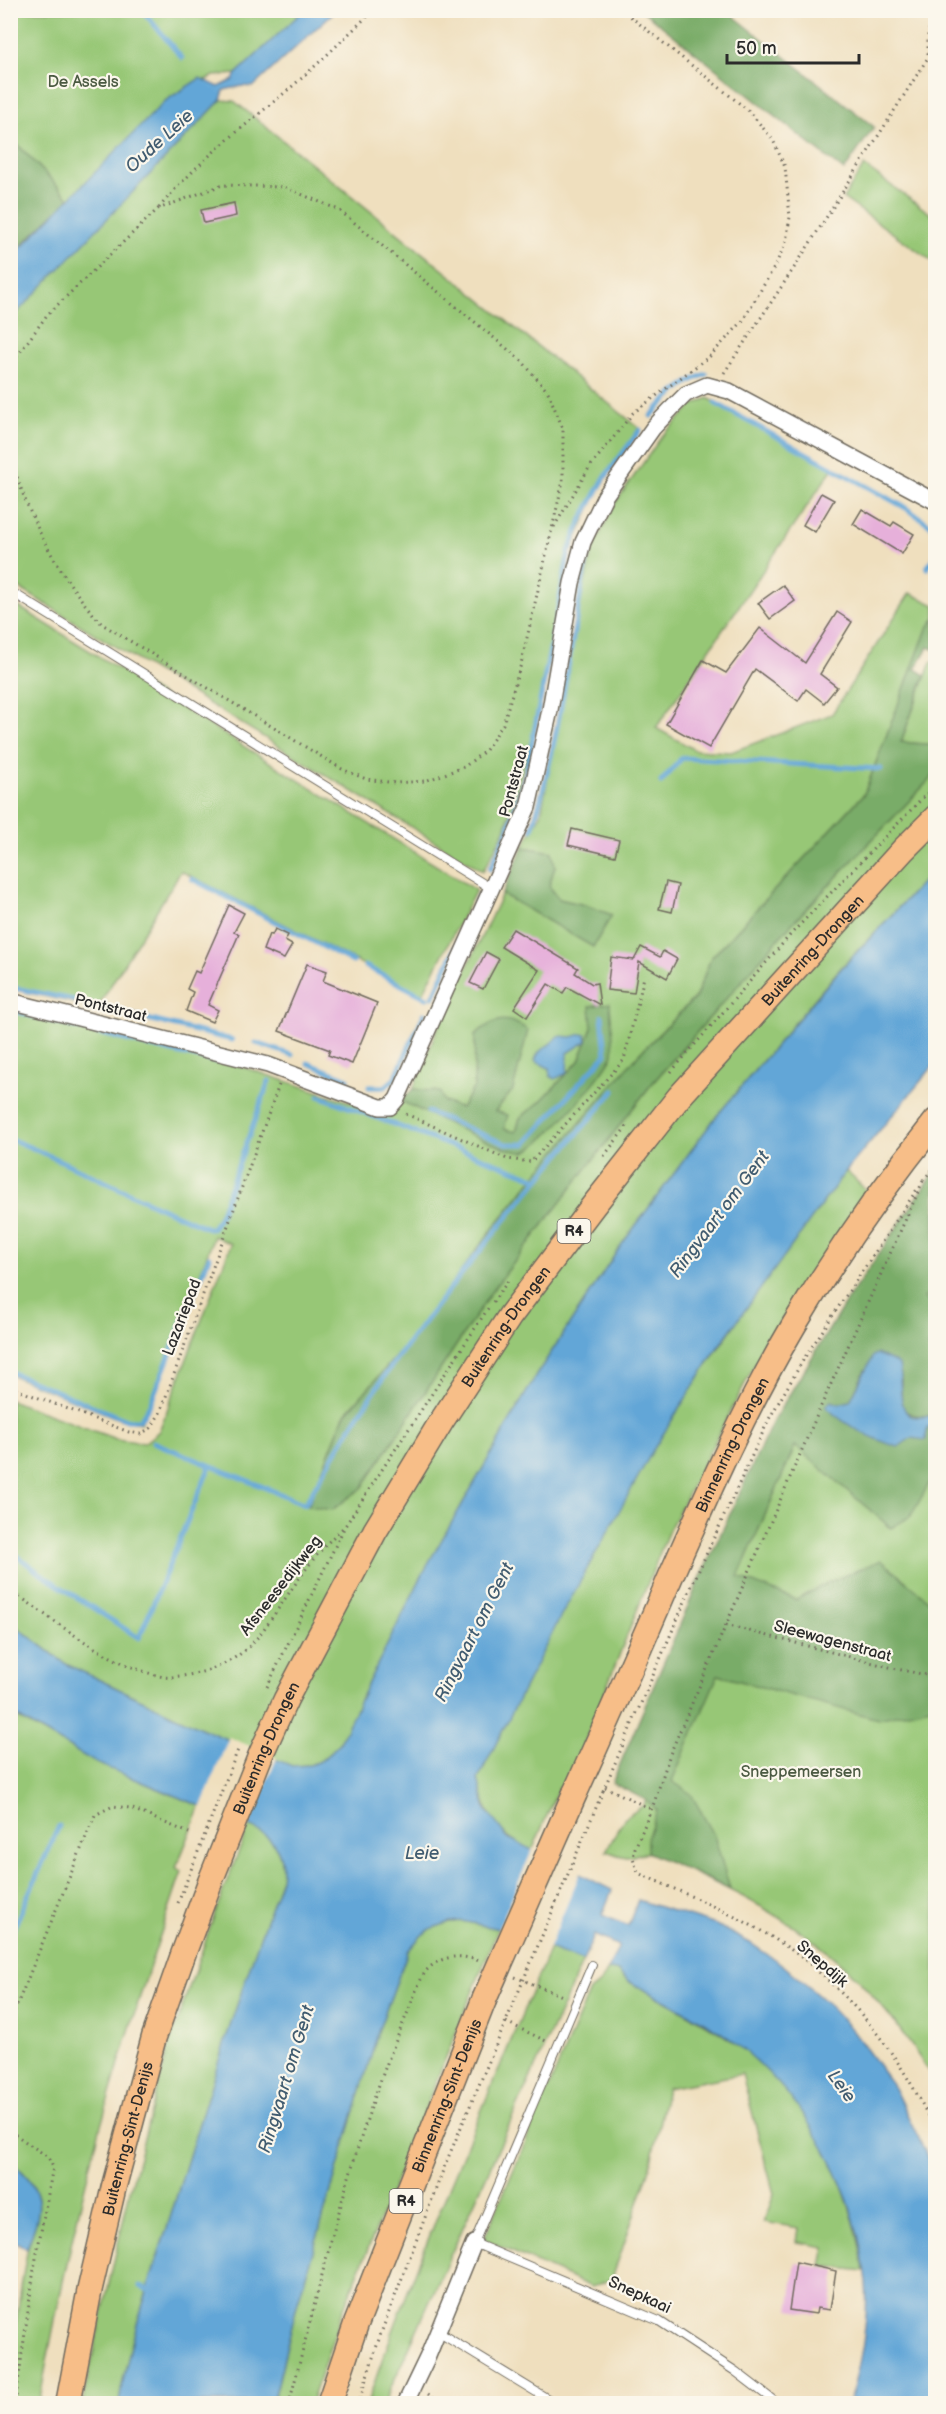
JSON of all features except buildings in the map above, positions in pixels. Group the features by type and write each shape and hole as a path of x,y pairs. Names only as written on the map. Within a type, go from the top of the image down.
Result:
{"highway":[{"name":"Buitenring-Drongen","path":"210,1882 261,1754 276,1694 441,1422 510,1316 679,1098 936,817"},
{"name":"Binnenring-Drongen","path":"575,1793 712,1480 762,1382 827,1271 901,1164 936,1121"},
{"name":"Binnenring-Sint-Denijs","path":"329,2403 356,2324 484,2000 575,1793"},
{"name":"Buitenring-Sint-Denijs","path":"68,2403 90,2288 114,2186 154,2037 210,1882"}],"street":[{"name":"Pontstraat","path":"10,1001 268,1065 380,1107 390,1107 397,1099 528,807 550,710 572,583 583,542 605,496 653,429 686,394 706,385 715,387"},
{"path":"715,387 729,392 936,502"},
{"path":"405,2403 438,2332 474,2243"}],"lane":[{"path":"10,591 492,889"},
{"path":"474,2243 592,1965"},
{"name":"Snepkaai","path":"474,2243 659,2321 735,2371 778,2403"},
{"path":"438,2332 556,2403"}],"path":[{"path":"10,366 47,315 158,209 176,187 214,151 291,87 374,10"},
{"path":"552,531 589,468 633,413 710,356 742,322 775,266 786,242 790,217 785,167 773,140 749,111 622,10"},
{"path":"928,56 928,34 934,10"},
{"path":"715,387 798,262 936,45"},
{"path":"10,414 11,454 36,525 80,600 102,624 342,769 366,779 395,783 425,781 464,767 486,750 503,724 521,664 563,481 563,429 548,392 522,361 426,279 339,210 284,187 222,185 158,209"},
{"path":"390,1107 507,1159 531,1162 624,1060 644,977"},
{"name":"Lazariepad","path":"10,1387 129,1432 140,1434 151,1428 160,1413 284,1071"},
{"path":"358,2403 381,2333 441,2176 693,1583 769,1419 831,1318 923,1181 936,1166"},
{"path":"605,1787 651,1809 670,1754 923,1181"},
{"name":"Afsneesedijkweg","path":"10,1590 88,1642 130,1666 166,1678 207,1673 230,1661 255,1641 325,1544 345,1526 276,1694"},
{"name":"Sleewagenstraat","path":"726,1625 936,1677"},
{"path":"10,2022 95,1815 113,1806 130,1808 189,1833"},
{"name":"Snepdijk","path":"651,1809 635,1848 633,1858 638,1873 720,1910 762,1932 796,1954 831,1984 864,2018 891,2052 915,2091 936,2134"},
{"path":"289,2403 364,2130 401,2029 427,1969 448,1957 469,1957 480,1962"},
{"path":"512,1976 578,2002"},
{"path":"506,2021 558,2047"},
{"path":"10,2131 48,2157 53,2167 34,2269 15,2403"}],"green space":[{"name":"De Assels","path":"11,11 304,11 236,74 214,76 180,91 165,101 70,199 18,145 11,152"},
{"path":"643,11 727,11 874,127 844,171"},
{"path":"221,100 234,101 639,428 596,495 565,565 533,733 505,830 483,871 11,583 10,319"},
{"path":"18,145 70,199 11,255 11,152"},
{"path":"864,166 935,217 935,263 843,198"},
{"path":"708,398 833,468 656,728 695,750 731,752 832,714 910,593 935,605 935,618 927,629 864,794 711,958 696,996 638,1055 534,1177 487,1236 412,1338 344,1416 308,1506 362,1488 492,1291 650,1086 786,930 935,774 935,869 837,972 715,1118 622,1244 537,1374 429,1562 340,1743 322,1760 310,1765 292,1766 281,1763 205,1730 66,1664 11,1622 10,1400 116,1439 144,1443 159,1431 231,1244 214,1236 160,1382 141,1423 119,1419 11,1375 11,1009 249,1069 387,1114 401,1101 505,1149 597,1079 592,1028 579,1061 540,1102 520,1118 516,1133 504,1129 495,1111 513,1090 475,1035 474,1088 461,1108 443,1102 440,1092 413,1089 436,1032 502,894 593,947 611,916 585,905 559,899 549,886 555,866 552,852 523,847 541,814 584,585 594,546 616,502 662,436 693,405"},
{"path":"11,602 476,890 422,995 181,871 97,1008 11,989"},
{"path":"935,618 935,650 928,647 915,669 925,675 901,742 935,745 935,774 786,930 650,1086 492,1291 362,1488 332,1510 308,1506 344,1416 412,1338 487,1236 534,1177 638,1055 696,997 711,958 864,794 927,629"},
{"path":"931,662 935,662 935,745 901,742"},
{"path":"523,847 552,852 555,866 549,886 559,899 612,915 593,947 502,894"},
{"path":"610,1003 613,1054 609,1063 557,1125 532,1148 524,1152 513,1151 482,1139 401,1101 413,1089 440,1092 444,1102 461,1108 474,1087 475,1035 494,1022 500,1020 513,1022 528,1030 513,1090 495,1111 508,1115 504,1129 516,1132 520,1118 540,1102 579,1061 592,1028 590,1006"},
{"path":"846,1171 868,1192 764,1347 669,1530 566,1789 559,1787 532,1851 510,1838 489,1814 478,1779 584,1572 652,1451 722,1344"},
{"path":"935,1172 935,1287 924,1298 932,1303 935,1300 935,1338 928,1346 933,1355 935,1353 935,1416 913,1415 903,1408 901,1374 865,1370 850,1401 839,1404 831,1401 911,1438 927,1426 935,1427 935,1473 911,1516 891,1528 795,1446 738,1577 796,1600 827,1583 881,1560 935,1606 935,1706 878,1719 718,1675 672,1781 691,1794 714,1835 730,1889 647,1852 647,1839 657,1810 646,1800 612,1783 697,1585 773,1421 847,1300"},
{"name":"Sneppemeersen","path":"935,1205 935,2082 912,2046 864,1986 808,1937 742,1896 664,1858 650,1853 628,1857 606,1851 624,1819 644,1805 662,1751 814,1403"},
{"path":"10,1713 104,1764 201,1806 176,1868 182,1871 140,1996 102,2122 69,2256 39,2404 10,2403 13,2346 21,2290 27,2252 39,2208 37,2194 32,2184 23,2172 11,2163"},
{"path":"249,1826 265,1835 276,1846 281,1861 281,1879 223,2046 149,2285 123,2379 119,2403 82,2404 130,2190 170,2042 224,1888"},
{"path":"462,1921 498,1929 340,2318 311,2403 273,2404 297,2305 379,2029 408,1951 430,1929 450,1922"},
{"path":"550,1948 583,1961 384,2403 367,2404 409,2288"},
{"path":"608,1970 618,1971 628,1981 722,2034 761,2064 784,2088 822,2144 837,2175 849,2206 864,2271 821,2266 825,2247 797,2242 799,2228 764,2222 774,2194 742,2074 667,2088 649,2171 612,2279 591,2287 484,2239 590,1991 601,1982"}],"water":[{"name":"Oude Leie","path":"304,10 335,11 253,87 242,86 224,90 221,100 11,319 11,258 165,101 200,78 219,87 233,80 236,74"},
{"path":"935,869 935,1064 846,1171 716,1350 652,1452 561,1616 478,1779 486,1810 508,1838 612,1890 602,1915 628,1926 638,1900 716,1925 750,1943 783,1965 826,2002 853,2031 892,2084 924,2149 935,2180 935,2403 849,2403 863,2344 867,2298 861,2249 853,2215 826,2151 808,2121 764,2068 738,2045 712,2027 628,1981 618,1971 608,1970 619,1946 594,1935 583,1961 499,1929 462,1921 450,1922 430,1929 408,1951 379,2029 297,2305 273,2403 119,2403 123,2379 142,2309 223,2046 281,1879 282,1862 273,1843 254,1828 96,1763 11,1713 10,1622 66,1664 205,1730 292,1766 310,1765 322,1760 340,1743 429,1562 537,1374 622,1244 715,1118 838,972"},
{"path":"586,1035 587,1041 568,1053 567,1073 555,1079 550,1076 549,1068 535,1061 539,1053 558,1036 572,1037"},
{"path":"877,1354 899,1364 902,1400 907,1413 913,1417 935,1416 935,1427 927,1427 926,1440 911,1438 898,1447 860,1431 826,1407 831,1401 839,1404 850,1401 873,1356"},
{"path":"10,2163 27,2177 38,2198 37,2218 27,2249 11,2238"}],"pier":[{"path":"229,1737 277,1758 247,1829 200,1809"},
{"path":"533,1848 581,1871 548,1950 497,1932"}],"waterway":[{"path":"142,10 182,58"},
{"path":"651,416 676,391 706,374"},
{"path":"715,403 906,508 936,531"},
{"path":"490,869 508,831 526,774 569,551 582,519 605,477 640,430"},
{"path":"927,568 936,555"},
{"path":"532,829 557,728 587,557"},
{"path":"661,782 682,758 881,769"},
{"path":"192,879 353,962"},
{"path":"433,997 479,896"},
{"path":"365,966 427,998"},
{"path":"10,987 78,1001"},
{"path":"91,1005 232,1040"},
{"path":"10,1010 215,1061"},
{"path":"369,1087 385,1087 395,1078 424,1014"},
{"path":"428,1112 506,1144 525,1144 606,1054 602,1016"},
{"path":"256,1043 292,1055"},
{"path":"308,1063 348,1079"},
{"path":"10,1139 211,1229 219,1218 269,1081"},
{"path":"153,1442 305,1504 364,1406 403,1350 506,1218 614,1091"},
{"path":"319,1096 538,1179"},
{"path":"10,1372 127,1420 140,1420 150,1404 209,1257"},
{"path":"10,1550 38,1572 139,1638 210,1466"},
{"path":"10,1936 59,1826"},
{"path":"140,2286 148,2290"}],"water label":[{"name":"Ringvaart om Gent","path":"719,1214"},
{"name":"Ringvaart om Gent","path":"474,1632"},
{"name":"Leie","path":"422,1853"},
{"name":"Ringvaart om Gent","path":"286,2079"},
{"name":"Leie","path":"842,2086"}]}
